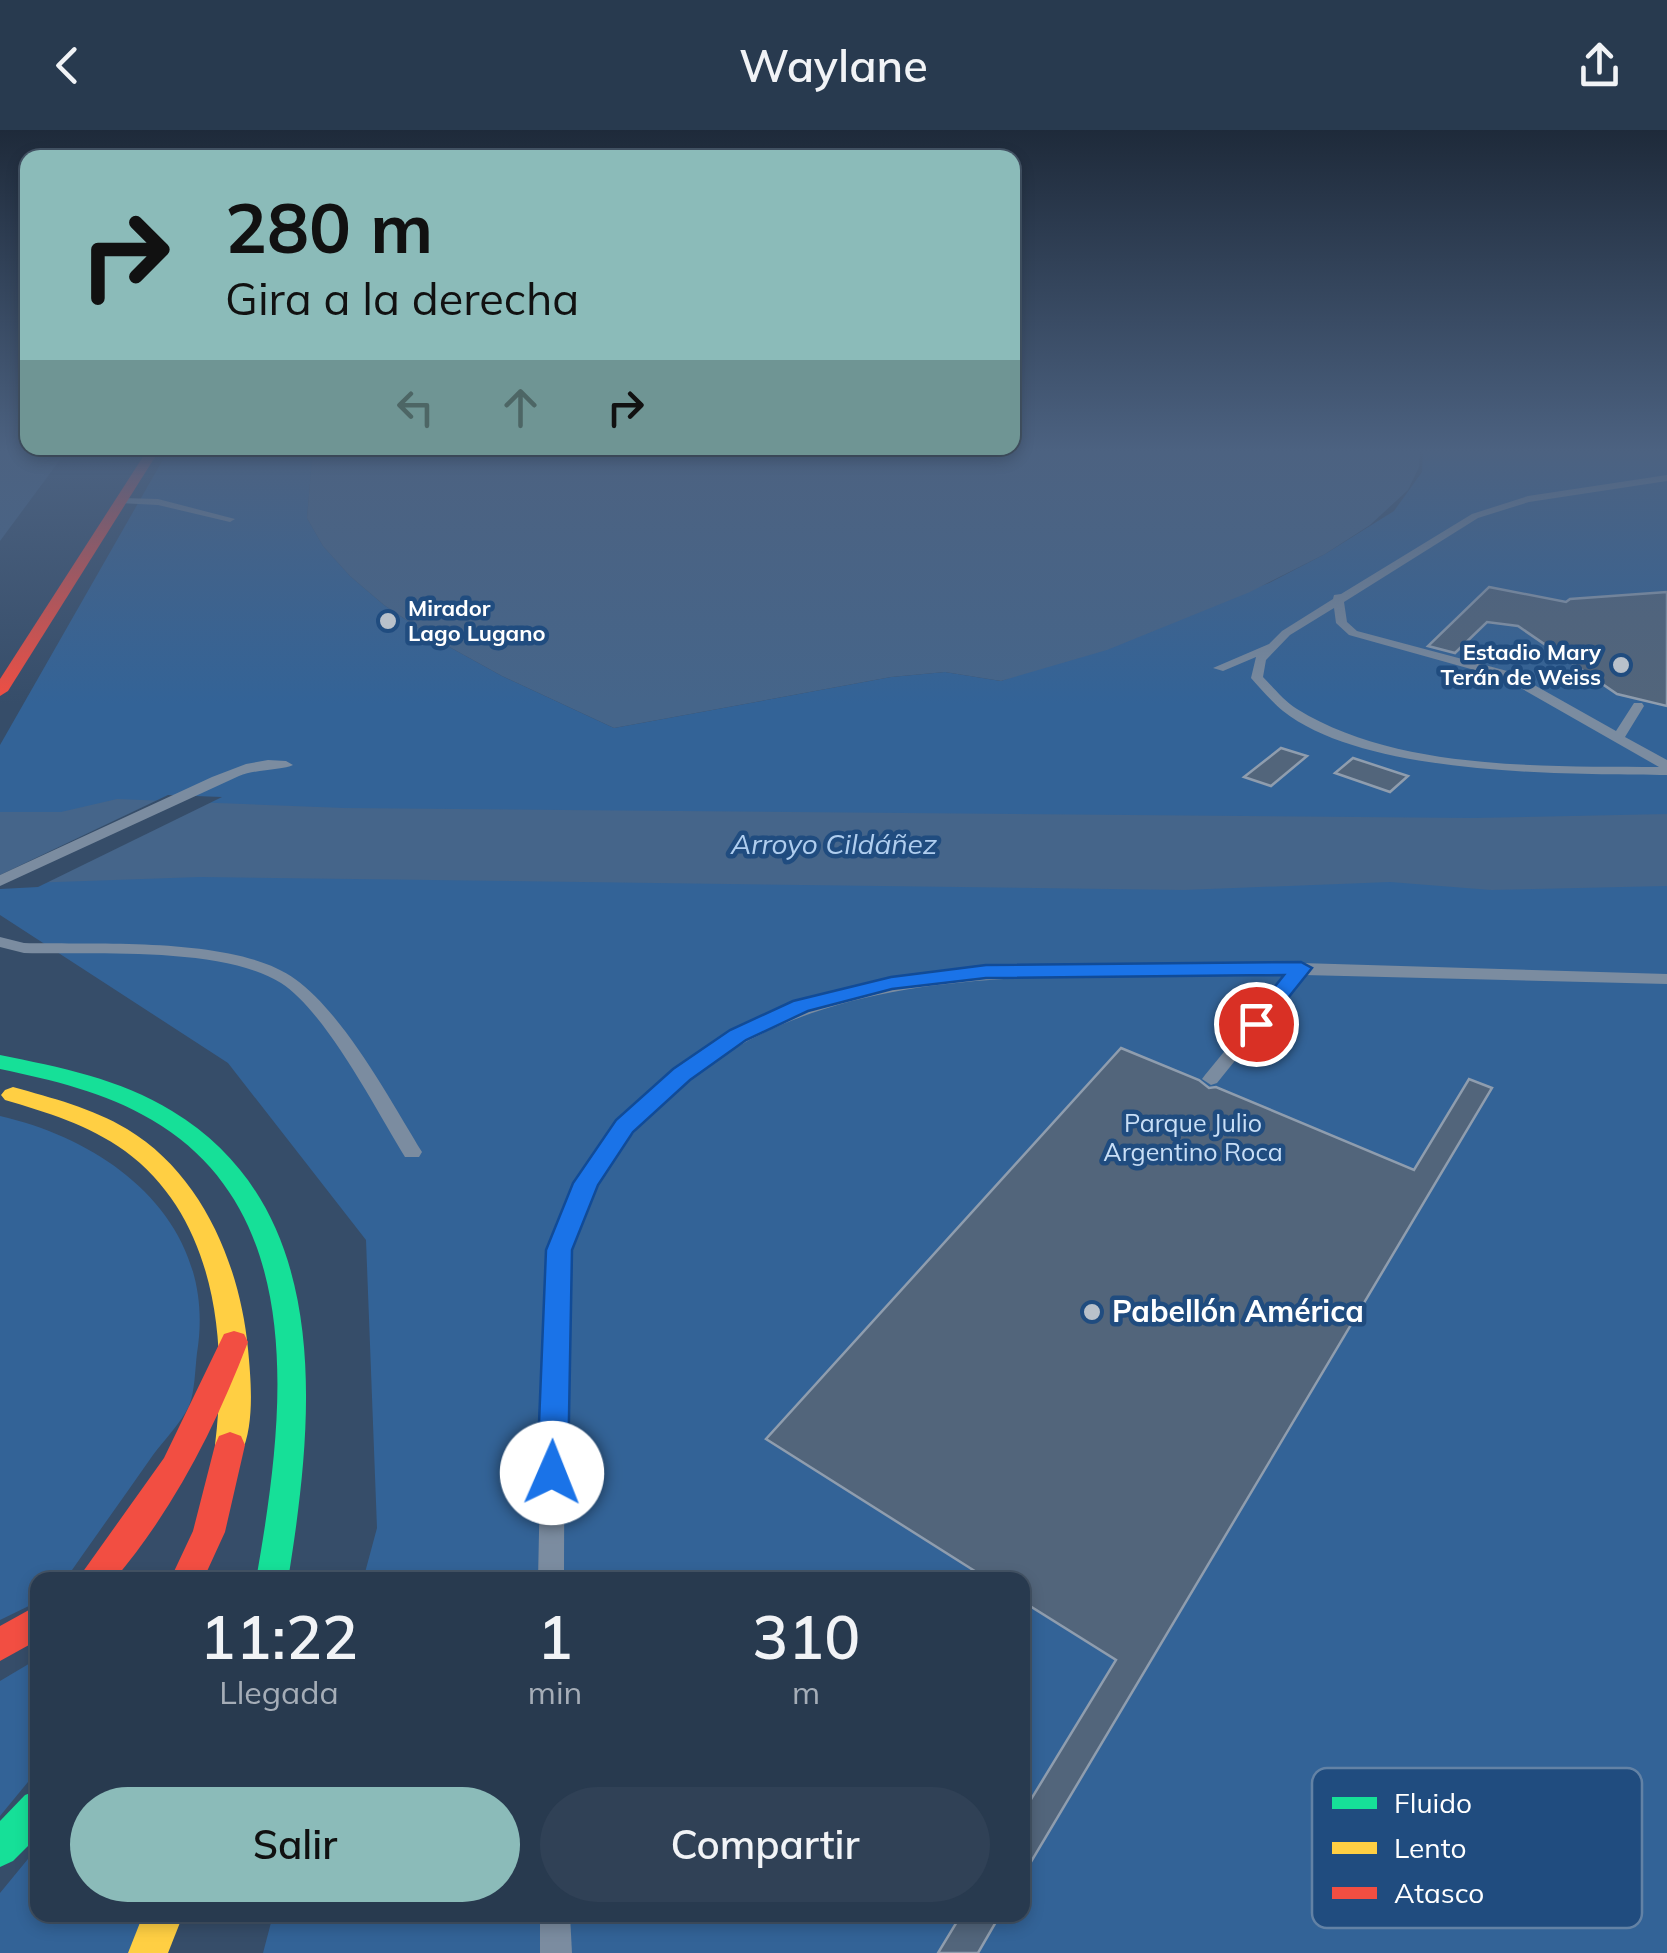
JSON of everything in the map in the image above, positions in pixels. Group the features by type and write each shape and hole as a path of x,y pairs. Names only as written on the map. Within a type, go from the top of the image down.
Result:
{"main road":[{"path":"65,545 72,534"},
{"path":"0,691 101,534"},
{"path":"0,1062 64,1076 155,1112 188,1132 242,1189 264,1224 280,1267 290,1312 293,1366 293,1424 273,1572"},
{"path":"0,1092 72,1113 113,1132 147,1156 174,1184 209,1244 234,1342 233,1425 210,1530 190,1572"},
{"path":"99,1572 178,1472 206,1418 234,1342"},
{"path":"0,1645 30,1626"},
{"path":"0,1848 30,1816"},
{"path":"148,1953 160,1922"}],"lane":[{"path":"1445,534 1338,598 1274,645 1260,659 1257,678 1271,698 1326,728 1400,753 1458,763 1602,770 1630,764 1665,767"},
{"path":"1338,598 1342,623 1372,641 1496,672 1665,767"},
{"path":"1219,668 1274,645"},
{"path":"1618,738 1638,706"},
{"path":"0,881 254,765 286,765"},
{"path":"0,942 24,948 193,956 244,963 286,979 316,1007 412,1152"},
{"path":"550,1572 559,1250 586,1183 625,1126 682,1074 738,1035 800,1006 891,983 986,972 1301,968 1667,979"},
{"path":"1211,1079 1301,968"},
{"path":"555,1922 556,1953"}],"green space":[{"name":"Parque Julio Argentino Roca","path":"120,534 316,534 350,576 384,605 435,639 502,676 614,728 891,677 945,672 1001,681 1269,583 1357,534 1667,534 1667,1953 263,1953 271,1922 1030,1922 1030,1572 365,1572 377,1528 366,1240 228,1063 0,915 0,745"},
{"path":"0,1116 42,1128 82,1146 118,1169 149,1196 174,1229 191,1266 199,1307 194,1387 186,1412 71,1572 30,1572 30,1605 0,1620"},
{"path":"30,1663 30,1780 0,1816 0,1681"},
{"path":"30,1857 30,1922 145,1922 132,1953 0,1953 0,1893"}],"water":[{"path":"316,534 1356,534 1250,592 1107,650 1001,681 945,672 891,677 614,728 502,676 435,639 384,605 323,546"},
{"name":"Arroyo Cildáñez","path":"117,799 344,808 1473,818 1667,814 1667,886 1491,890 1390,882 1183,890 200,877 0,884 0,812 61,812"}],"pier":[{"path":"168,795 222,797 38,887 0,889 0,875"}],"building":[{"name":"Estadio Mary Terán de Weiss","path":"1489,587 1566,602 1667,592 1667,706 1617,694 1518,626 1487,622 1455,653 1428,646"},
{"path":"1281,748 1307,756 1271,786 1244,777"},
{"path":"1353,758 1408,776 1390,792 1335,773"},
{"name":"Pabellón América","path":"1121,1048 1199,1080 1209,1088 1216,1087 1414,1170 1469,1079 1492,1088 1030,1864 1030,1801 1116,1660 1030,1606 1030,1572 976,1572 766,1439"},
{"path":"957,1922 996,1922 978,1953 938,1953"}],"traffic: fast":[{"path":"0,1062 96,1086 164,1116 229,1174 261,1224 281,1279 291,1338 290,1460 273,1572"},
{"path":"0,1848 30,1816"}],"traffic: slow":[{"path":"13,1095 83,1117 116,1133 145,1154 172,1182 194,1215 212,1250 232,1327 235,1407 230,1445"},
{"path":"148,1953 160,1922"}],"traffic: jam":[{"path":"0,691 100,534"},
{"path":"100,1572 138,1525 175,1468 207,1407 234,1342"},
{"path":"190,1572 209,1532 230,1445"},
{"path":"0,1645 30,1626"}],"place":[{"name":"Mirador Lago Lugano","path":"388,621"},
{"name":"Estadio Mary Terán de Weiss","path":"1621,665"},
{"name":"Pabellón América","path":"1092,1312"}],"route":[{"path":"552,1473 559,1250 586,1183 625,1126 682,1074 738,1035 800,1006 891,983 986,972 1301,968 1256,1024"}]}
